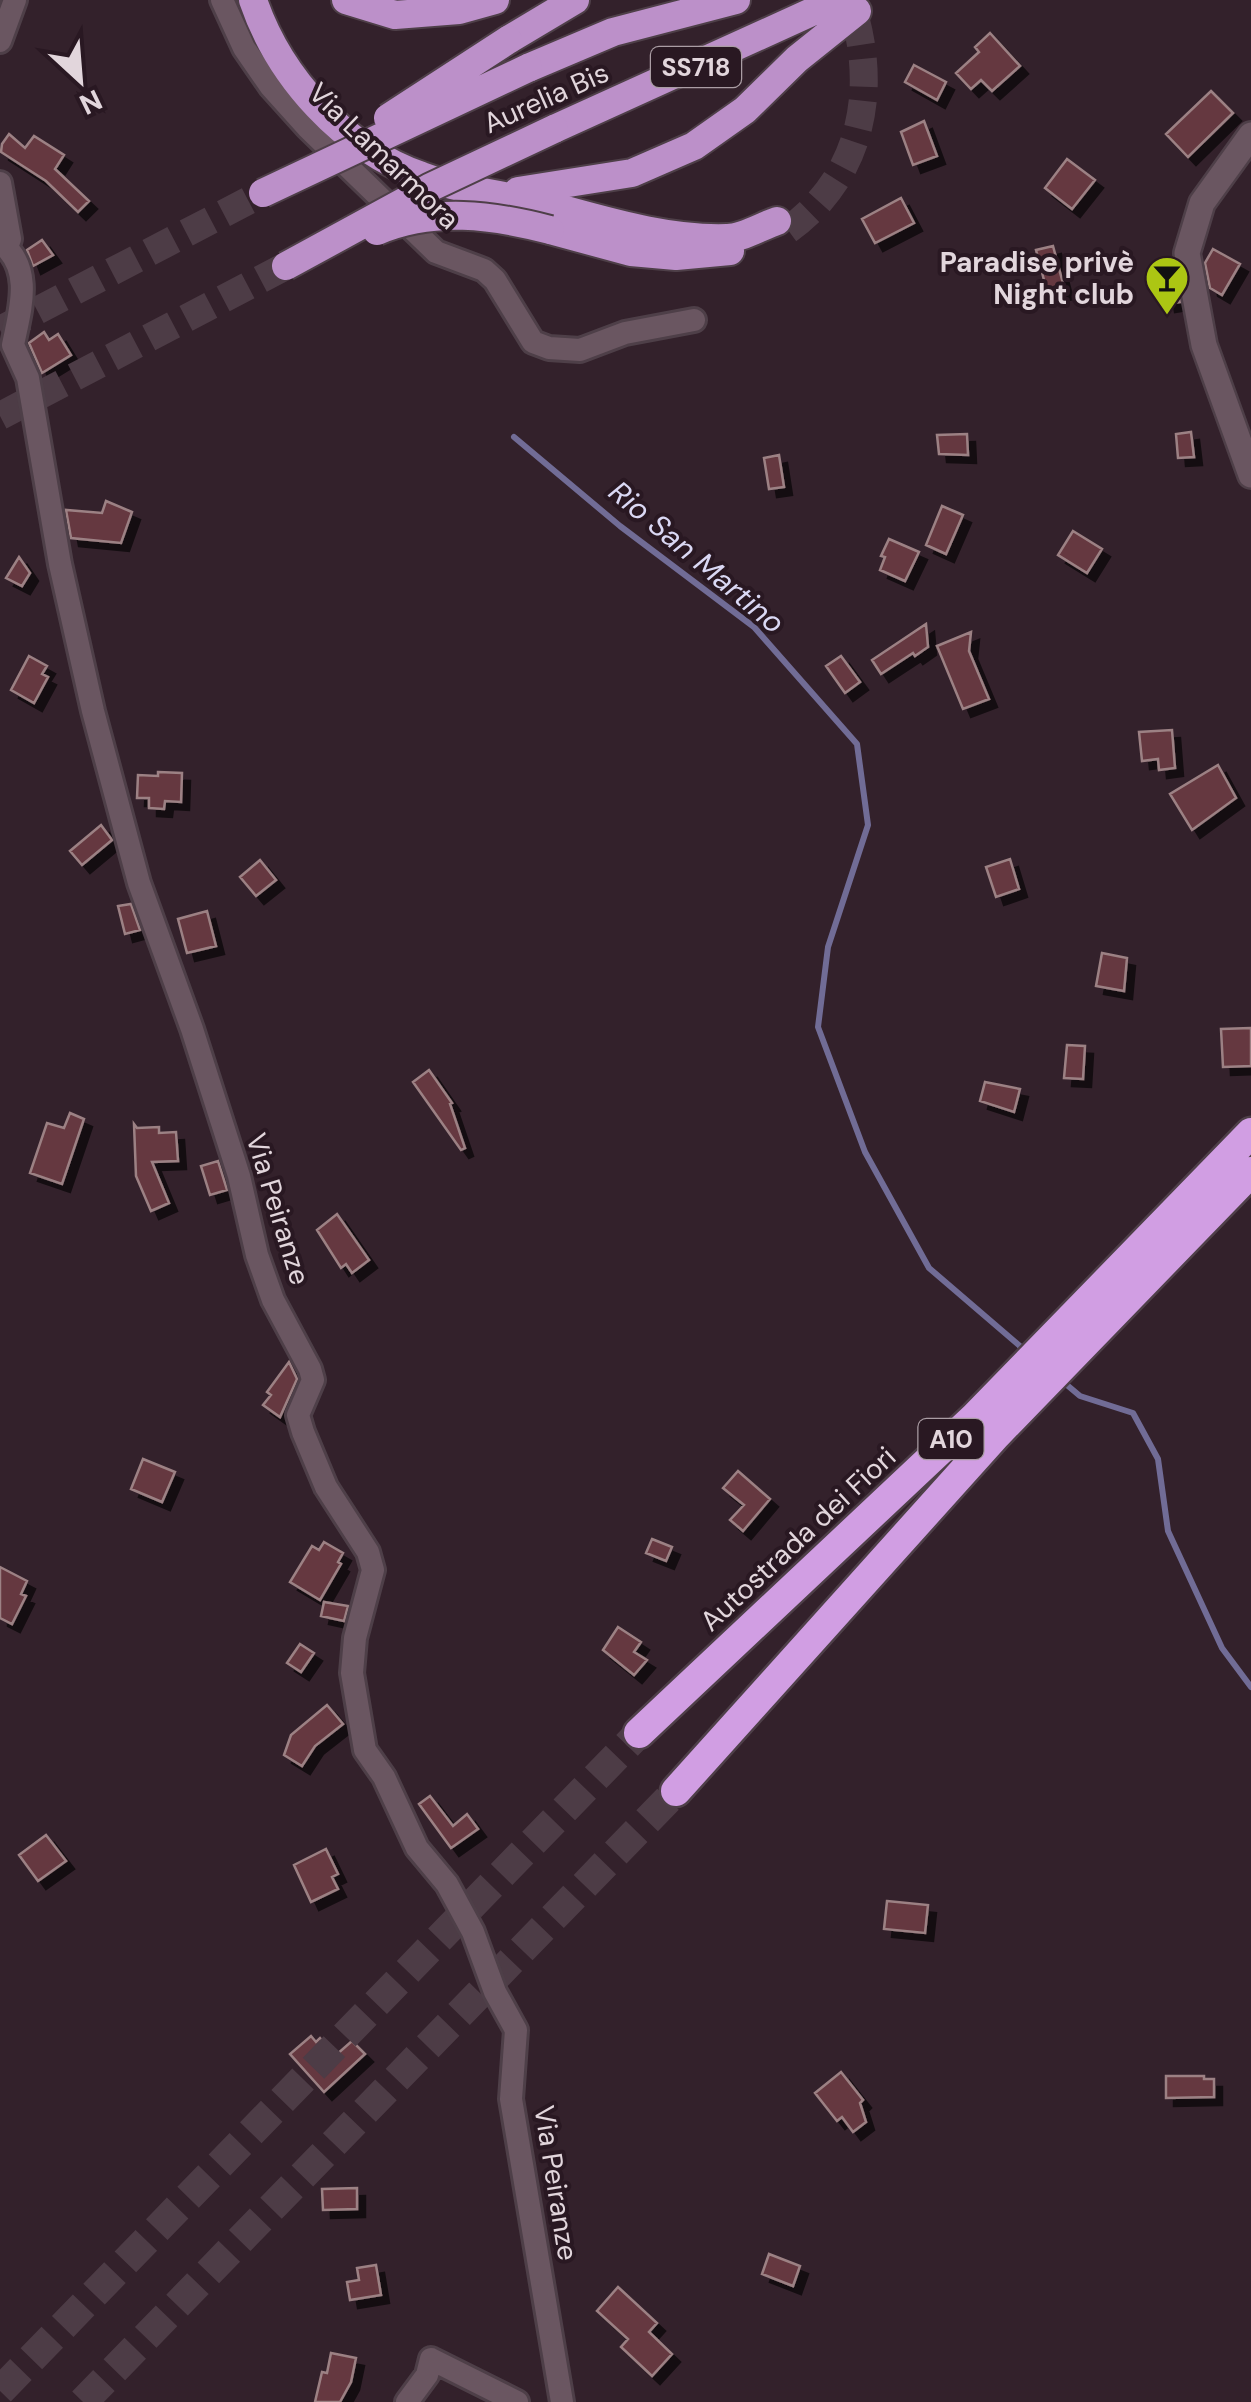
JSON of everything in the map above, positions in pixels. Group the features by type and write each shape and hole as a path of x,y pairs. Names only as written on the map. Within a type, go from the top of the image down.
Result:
{"highway":[{"path":"252,0 266,34 298,85 349,132 382,158 422,176 492,194 632,174 694,146 746,110 848,5"},
{"path":"346,0 394,15 459,10 496,0"},
{"name":"Aurelia Bis","path":"575,0 263,194 528,68 613,32 736,0"},
{"name":"Aurelia Bis","path":"492,194 552,206 618,226 716,237 731,238 783,225 740,250 676,256 631,252 493,218 417,218 289,271 429,188 554,130 848,5"},
{"name":"Autostrada dei Fiori","path":"639,1733 975,1417 1251,1132"},
{"name":"A10","path":"676,1792 996,1436 1251,1172"}],"street":[{"path":"0,41 16,0"},
{"name":"Via Lamarmora","path":"222,0 244,48 306,127 436,252 484,270 495,280 533,342 548,348 580,350 625,333 694,320"},
{"path":"1251,134 1202,203 1187,254 1204,345 1251,475"},
{"path":"0,182 10,240 3,244 20,266 22,280 22,297 6,344"},
{"name":"Via Peiranze","path":"6,344 28,378 60,564 93,711 139,883 192,1029 239,1176 257,1255 273,1300 310,1369 313,1380 298,1414 310,1456 368,1552 373,1570 354,1638 352,1673 365,1750 384,1777 417,1848 447,1884 473,1932 495,1992 516,2030 511,2099 562,2402"},
{"path":"407,2402 427,2375 431,2359 517,2402"}],"building":[{"path":"990,33 1020,66 992,91 981,80 971,89 956,73 979,52 975,47"},
{"path":"914,65 946,82 937,100 905,82"},
{"path":"1211,91 1233,113 1188,157 1166,134"},
{"path":"924,121 937,156 913,165 901,132"},
{"path":"9,134 25,148 34,136 64,155 55,169 89,201 78,212 46,181 1,152"},
{"path":"1067,159 1095,180 1072,209 1045,188"},
{"path":"901,198 914,223 875,243 862,219"},
{"path":"42,240 53,255 33,266 27,250"},
{"path":"1053,246 1065,291 1048,295 1036,250"},
{"path":"1213,249 1240,264 1222,295 1210,288 1205,263"},
{"path":"1171,258 1180,302 1167,304 1160,260"},
{"path":"44,332 49,340 58,334 71,355 42,373 29,343"},
{"path":"1191,432 1194,457 1178,458 1176,434"},
{"path":"967,434 968,455 939,454 937,435"},
{"path":"779,455 784,487 769,489 764,458"},
{"path":"106,501 132,512 121,543 71,538 66,510 102,513"},
{"path":"942,506 963,515 946,554 926,545"},
{"path":"1073,531 1102,549 1087,573 1058,555"},
{"path":"889,539 919,552 905,581 880,570"},
{"path":"19,557 30,573 22,586 6,578"},
{"path":"926,624 928,647 881,674 872,660"},
{"path":"971,632 969,651 989,699 963,709 937,646"},
{"path":"29,656 47,666 42,674 48,677 34,703 11,690"},
{"path":"841,656 860,682 845,693 826,666"},
{"path":"1172,730 1175,768 1159,770 1158,759 1142,761 1139,732"},
{"path":"1218,765 1236,798 1192,830 1170,794"},
{"path":"158,772 182,773 181,802 165,801 164,809 149,808 149,798 137,798 138,775 158,776"},
{"path":"101,825 112,840 82,865 70,851"},
{"path":"1010,859 1019,889 996,897 986,867"},
{"path":"260,860 276,880 256,896 240,877"},
{"path":"131,904 140,930 125,934 118,906"},
{"path":"207,911 216,946 187,953 178,919"},
{"path":"1102,953 1127,958 1124,991 1096,986"},
{"path":"1251,1028 1251,1066 1223,1067 1221,1029"},
{"path":"1067,1045 1085,1046 1083,1079 1064,1078"},
{"path":"429,1070 452,1103 465,1148 461,1150 413,1082"},
{"path":"985,1082 1020,1089 1014,1112 980,1101"},
{"path":"70,1113 84,1119 62,1184 30,1173 47,1123 64,1128"},
{"path":"134,1124 137,1128 159,1127 159,1133 176,1132 178,1161 152,1162 169,1203 151,1211 136,1176"},
{"path":"218,1161 227,1190 210,1195 201,1166"},
{"path":"337,1214 369,1260 352,1273 346,1264 341,1268 317,1230"},
{"path":"289,1362 297,1379 280,1417 263,1405 271,1395 267,1392"},
{"path":"143,1459 175,1472 162,1502 131,1489"},
{"path":"738,1471 770,1499 743,1531 730,1520 744,1505 723,1488"},
{"path":"652,1539 672,1547 666,1561 646,1553"},
{"path":"324,1542 343,1553 338,1562 341,1564 320,1600 290,1582 312,1546 319,1550"},
{"path":"0,1567 27,1581 21,1594 26,1596 12,1624 0,1618"},
{"path":"324,1602 348,1606 344,1621 321,1616"},
{"path":"618,1627 641,1642 634,1652 647,1660 634,1675 603,1650"},
{"path":"300,1644 314,1653 301,1672 287,1663"},
{"path":"327,1705 343,1724 315,1746 302,1766 284,1755 291,1735"},
{"path":"430,1796 453,1826 467,1814 478,1829 451,1848 419,1804"},
{"path":"46,1835 66,1861 38,1881 19,1855"},
{"path":"326,1849 338,1874 332,1877 338,1889 311,1902 294,1865"},
{"path":"887,1901 928,1905 925,1933 884,1929"},
{"path":"311,2036 316,2042 320,2038 335,2056 352,2041 365,2054 324,2092 290,2054"},
{"path":"841,2072 863,2100 860,2103 866,2122 853,2132 842,2117 837,2121 815,2093"},
{"path":"1166,2076 1214,2079 1214,2097 1166,2098"},
{"path":"357,2188 357,2209 323,2210 322,2189"},
{"path":"769,2254 800,2266 793,2286 762,2274"},
{"path":"376,2265 381,2295 350,2300 347,2282 359,2280 357,2268"},
{"path":"618,2287 657,2323 649,2332 672,2354 652,2376 621,2347 628,2339 597,2311"},
{"path":"331,2353 356,2358 351,2382 340,2402 315,2402 322,2372 327,2373"}],"waterway":[{"name":"Rio San Martino","path":"514,437 620,526 754,627 857,744 868,825 828,947 818,1027 865,1152 929,1268 1028,1353"},
{"name":"Rio San Martino","path":"1061,1380 1080,1396 1133,1413 1158,1459 1168,1531 1222,1648 1251,1687"}],"tunnel":[{"path":"788,230 814,208 834,183 849,156 858,127 863,64 850,0"},
{"path":"0,330 263,193"},
{"path":"0,416 286,266"},
{"path":"0,2391 639,1733"},
{"path":"83,2402 676,1791"}],"place":[{"name":"Paradise privè Night club","path":"1167,316"}]}
